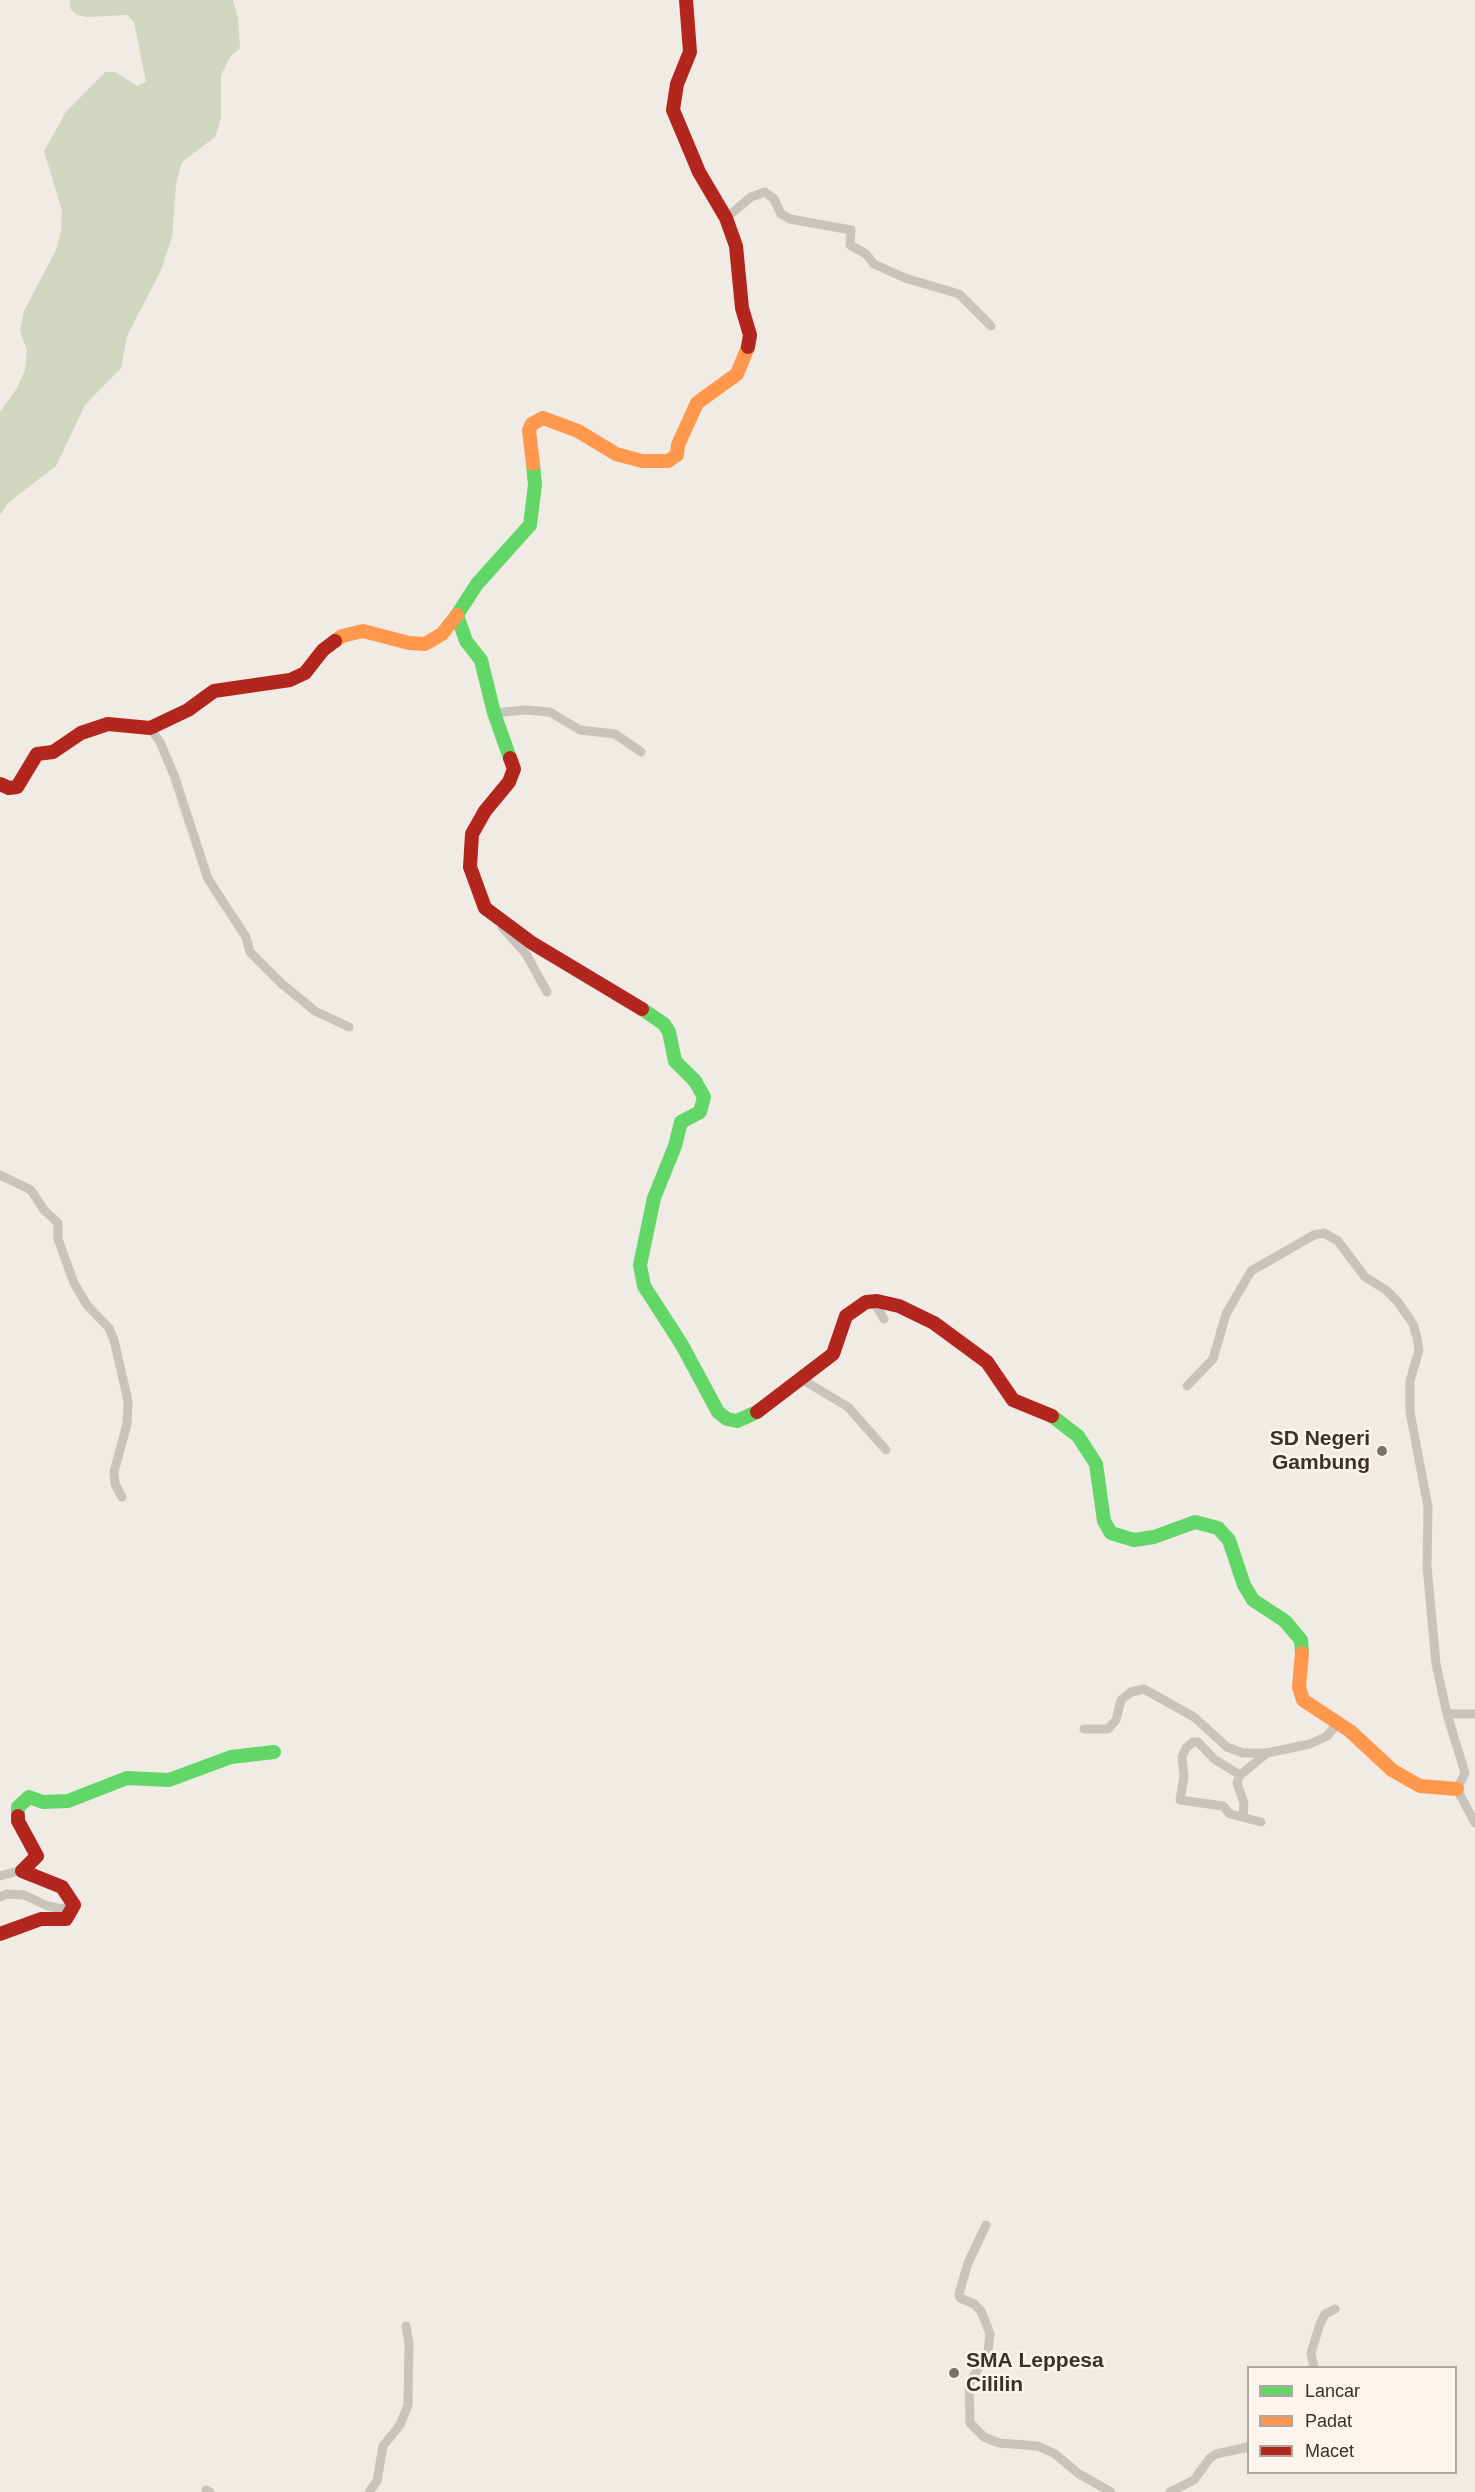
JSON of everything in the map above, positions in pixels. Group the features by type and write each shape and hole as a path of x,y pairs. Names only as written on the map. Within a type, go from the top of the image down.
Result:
{"street":[{"path":"0,784 9,788 17,787 38,754 52,752 81,733 108,724 150,728 188,710 214,691 290,680 305,673 323,650 342,636 363,632 409,643 425,644 442,634 477,584 530,525 535,485 529,430 532,424 543,418 578,431 616,454 642,461 674,459 697,404 736,374 749,344 748,323 742,308 736,246 726,218 702,179 673,110 677,84 690,52 691,39 686,0"},
{"path":"726,218 750,197 765,192 774,199 781,214 790,219 850,230 850,245 866,254 874,264 905,278 959,294 991,326"},
{"path":"457,615 466,641 481,660 494,713 514,769 510,782 485,811 472,834 470,867 489,917 520,947 547,992"},
{"path":"494,713 525,710 550,712 580,730 615,734 641,752"},
{"path":"150,728 160,742 174,775 208,879 246,937 250,952 282,984 315,1011 349,1027"},
{"path":"485,908 532,943 612,988 664,1024 678,1065 702,1091 703,1108 684,1119 679,1127 675,1146 654,1198 640,1265 644,1286 682,1345 718,1412 728,1419 741,1420 774,1401 803,1380 836,1350 849,1312 873,1301 908,1309 934,1323 987,1362 1016,1402 1047,1412 1078,1436 1096,1464 1104,1521 1111,1533 1128,1540 1143,1540 1202,1522 1223,1532 1229,1540 1244,1585 1253,1600 1285,1622 1300,1640 1302,1651 1299,1687 1303,1700 1354,1735 1392,1770 1410,1781 1430,1787 1457,1788"},
{"path":"0,1175 31,1190 44,1210 58,1223 58,1239 74,1283 87,1305 109,1328 114,1340 128,1401 127,1424 114,1472 115,1484 122,1497"},
{"path":"1187,1386 1213,1359 1226,1314 1251,1271 1314,1235 1324,1233 1338,1241 1365,1277 1386,1290 1398,1302 1413,1324 1419,1350 1410,1381 1410,1412 1428,1507 1427,1566 1436,1665 1465,1773 1457,1788"},
{"path":"873,1301 884,1319"},
{"path":"803,1380 848,1407 886,1450"},
{"path":"1084,1729 1099,1731 1108,1729 1116,1720 1121,1700 1131,1692 1143,1689 1194,1717 1227,1747 1243,1754 1267,1754 1318,1740 1327,1736 1338,1723"},
{"path":"1450,1714 1475,1714"},
{"path":"1240,1775 1214,1759 1198,1742 1193,1742 1182,1757 1184,1776 1180,1800 1223,1806 1230,1814 1261,1822"},
{"path":"0,1876 22,1870 37,1856 36,1850 18,1821 18,1807 29,1797 43,1802 68,1801 127,1778 169,1780 231,1757 274,1752"},
{"path":"1243,1816 1244,1803 1237,1783 1240,1775 1267,1754"},
{"path":"1457,1788 1475,1823"},
{"path":"22,1870 27,1875 62,1887 74,1905"},
{"path":"0,1897 6,1894 24,1895 48,1906 62,1909 74,1905"},
{"path":"0,1934 41,1919 66,1919 70,1916 74,1905"},
{"path":"986,2225 968,2263 958,2294 960,2298 981,2310 990,2334 988,2352 969,2384 970,2423 984,2437 999,2443 1038,2446 1060,2458 1079,2474 1111,2492"},
{"path":"1314,2366 1311,2353 1320,2324 1325,2313 1335,2309"},
{"path":"369,2492 377,2481 383,2446 400,2425 408,2405 409,2344 406,2326"},
{"path":"1170,2492 1194,2480 1210,2458 1216,2454 1247,2447"}],"green space":[{"path":"70,0 233,0 238,18 240,48 230,57 221,75 221,119 215,137 182,162 176,185 172,237 161,270 127,336 121,368 85,405 56,466 9,502 0,515 0,412 17,388 25,370 27,350 20,331 24,311 56,250 61,231 62,211 44,151 66,112 105,72 115,72 137,86 146,82 134,22 127,15 87,17 77,15 70,8"}],"traffic: fast":[{"path":"510,758 494,713 481,660 466,641 457,615 477,584 530,525 535,485 533,464"},
{"path":"642,1009 664,1024 669,1032 675,1061 695,1081 704,1097 700,1112 681,1122 675,1146 654,1198 640,1265 644,1286 682,1345 718,1412 727,1419 737,1421 757,1412"},
{"path":"1052,1416 1078,1436 1096,1464 1104,1521 1111,1533 1134,1540 1154,1537 1195,1522 1218,1528 1229,1540 1244,1585 1253,1600 1285,1621 1301,1640 1302,1653"},
{"path":"18,1816 18,1807 29,1797 43,1802 68,1801 127,1778 169,1780 231,1757 274,1752"}],"traffic: slow":[{"path":"533,464 529,430 532,424 543,418 578,431 616,454 642,461 668,461 677,455 678,445 697,403 737,374 748,347"},
{"path":"335,641 342,636 363,631 409,643 425,644 442,634 457,615"},
{"path":"1302,1653 1299,1687 1303,1700 1350,1731 1392,1770 1411,1781 1420,1786 1457,1789"}],"traffic: jam":[{"path":"686,0 690,52 677,84 673,110 699,172 726,218 736,246 742,308 750,335 748,347"},
{"path":"0,784 9,788 17,787 37,754 53,752 81,733 108,724 150,728 188,710 214,691 290,680 305,673 323,650 335,641"},
{"path":"510,758 514,769 509,782 485,811 472,834 470,867 485,908 532,943 642,1009"},
{"path":"757,1412 833,1354 846,1316 866,1302 877,1301 899,1306 934,1323 987,1362 1013,1400 1052,1416"},
{"path":"0,1934 41,1919 66,1919 74,1905 62,1887 22,1871 37,1856 18,1821 18,1816"}],"place":[{"name":"SD Negeri Gambung","path":"1382,1451"},
{"name":"SMA Leppesa Cililin","path":"954,2373"}]}
